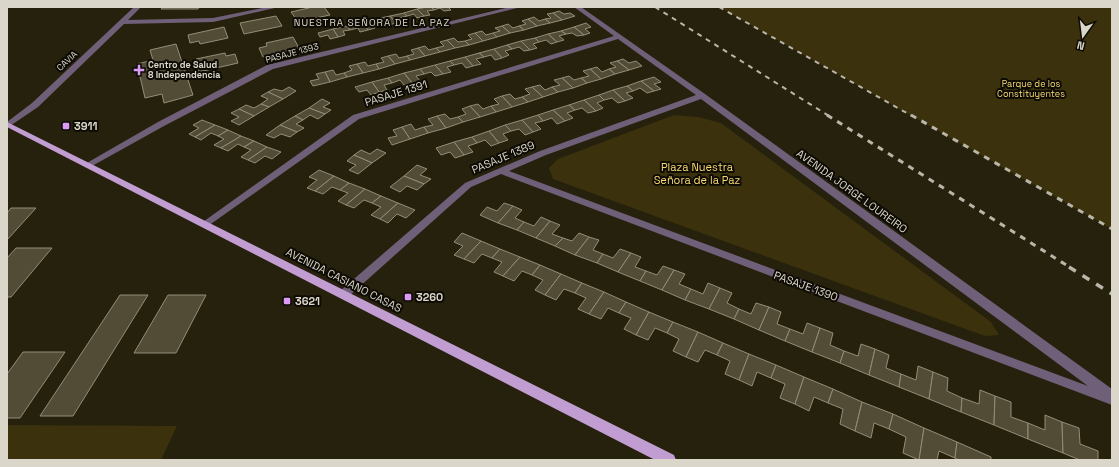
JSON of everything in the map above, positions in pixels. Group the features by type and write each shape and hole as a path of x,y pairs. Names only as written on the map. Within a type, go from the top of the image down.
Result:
{"main road":[{"name":"AVENIDA CASIANO CASAS","path":"8,125 89,164 669,460"}],"street":[{"name":"CAVIA","path":"8,125 35,105 138,7"},
{"path":"123,22 213,20 276,7"},
{"name":"PASAJE 1393","path":"89,164 161,124 270,67 518,7"},
{"name":"AVENIDA JORGE LOUREIRO","path":"577,7 702,96 1112,396"},
{"name":"PASAJE 1391","path":"205,224 356,117 619,37"},
{"name":"PASAJE 1389","path":"344,294 468,185 543,153 702,96"},
{"name":"PASAJE 1390","path":"501,171 1112,400"}],"green space":[{"name":"Parque de los Constituyentes","path":"719,7 1112,7 1112,229 742,20"},
{"name":"Plaza Nuestra Señora de la Paz","path":"674,115 698,117 721,123 991,322 999,335 985,336 553,179 549,168 558,159"},
{"path":"7,425 177,426 161,460 7,460"}],"building":[{"path":"163,7 199,7 198,9 161,9"},
{"path":"313,7 324,7 330,15 306,20 304,17 296,19 291,12"},
{"path":"431,7 434,10 427,11 430,15 424,16 417,9"},
{"path":"431,7 448,7 451,10 444,11 440,8 434,10"},
{"path":"417,9 424,16 417,18 414,14 407,16 404,13"},
{"path":"559,11 564,14 570,13 575,16 562,20 553,13"},
{"path":"404,13 407,16 400,18 403,21 396,23 390,16"},
{"path":"553,13 562,20 550,23 545,19 551,18 547,14"},
{"path":"276,16 282,26 244,34 240,23"},
{"path":"390,16 396,23 389,25 386,21 379,23 376,19"},
{"path":"534,17 539,21 545,19 550,23 537,26 528,19"},
{"path":"376,19 379,23 372,24 375,28 368,30 362,22"},
{"path":"528,19 537,26 524,30 519,26 526,24 522,21"},
{"path":"362,22 368,30 360,32 358,28 350,30 347,26"},
{"path":"586,23 591,27 585,29 590,33 584,35 574,27"},
{"path":"508,24 513,28 519,26 524,30 510,33 502,26"},
{"path":"347,26 350,30 343,31 345,35 338,37 333,29"},
{"path":"502,26 510,33 497,37 493,33 500,31 495,28"},
{"path":"224,27 228,38 200,44 199,41 190,43 188,35"},
{"path":"574,27 584,35 577,36 572,33 566,34 561,31"},
{"path":"333,29 338,37 330,39 328,35 320,37 318,33"},
{"path":"482,31 486,35 493,33 497,37 483,41 475,33"},
{"path":"561,31 566,34 559,36 564,40 557,42 548,34"},
{"path":"475,33 483,41 469,45 465,41 472,39 468,35"},
{"path":"548,34 557,42 551,44 546,40 539,42 535,38"},
{"path":"293,37 299,48 263,57 259,48 267,46 266,43"},
{"path":"454,38 458,42 465,41 469,45 455,48 447,40"},
{"path":"535,38 539,42 533,44 537,48 530,50 521,41"},
{"path":"447,40 455,48 440,52 436,48 444,46 440,42"},
{"path":"521,41 530,50 524,51 519,47 512,49 507,45"},
{"path":"176,44 193,95 164,103 162,94 145,98 137,64 153,60 150,50"},
{"path":"507,45 512,49 505,51 509,55 502,58 494,49"},
{"path":"425,46 429,50 436,48 440,52 425,56 418,48"},
{"path":"418,48 425,56 410,60 407,56 414,54 411,50"},
{"path":"494,49 502,58 495,60 491,55 484,57 479,53"},
{"path":"225,53 226,56 235,54 238,63 199,72 196,59"},
{"path":"479,53 484,57 476,59 481,64 473,66 465,57"},
{"path":"396,54 399,58 407,56 410,60 395,64 388,56"},
{"path":"388,56 395,64 379,69 376,64 384,62 381,58"},
{"path":"465,57 473,66 466,68 462,63 454,65 450,61"},
{"path":"623,59 629,63 636,61 642,66 629,70 617,61"},
{"path":"450,61 454,65 447,67 451,72 443,74 435,65"},
{"path":"617,61 629,70 615,74 609,69 616,67 610,63"},
{"path":"365,62 368,66 376,64 379,69 363,73 357,64"},
{"path":"357,64 363,73 347,77 344,73 352,70 349,66"},
{"path":"435,65 443,74 435,76 431,72 424,74 420,69"},
{"path":"597,67 602,72 609,69 615,74 601,79 590,69"},
{"path":"420,69 424,74 416,76 420,81 412,83 404,73"},
{"path":"590,69 601,79 587,83 581,78 589,76 583,71"},
{"path":"333,70 336,75 344,73 347,77 330,82 325,72"},
{"path":"325,72 330,82 313,86 310,81 319,79 316,74"},
{"path":"404,73 412,83 404,85 400,80 392,83 388,78"},
{"path":"569,76 574,80 581,78 587,83 573,88 562,78"},
{"path":"654,77 661,82 654,84 661,89 654,91 641,81"},
{"path":"388,78 392,83 384,85 387,90 379,92 372,82"},
{"path":"562,78 573,88 558,92 552,87 560,85 554,80"},
{"path":"641,81 654,91 647,93 640,88 633,91 627,86"},
{"path":"372,82 379,92 371,95 367,90 359,92 355,87"},
{"path":"540,85 545,90 552,87 558,92 543,97 532,87"},
{"path":"627,86 633,91 626,93 633,98 625,101 613,90"},
{"path":"289,87 296,91 283,99 268,92 274,89 282,91"},
{"path":"532,87 543,97 528,102 522,97 530,94 525,89"},
{"path":"613,90 625,101 618,103 612,98 604,100 599,95"},
{"path":"268,92 283,99 269,107 261,104 268,99 261,96"},
{"path":"510,94 515,99 522,97 528,102 512,107 502,96"},
{"path":"599,95 604,100 597,103 603,108 596,111 584,100"},
{"path":"502,96 512,107 496,112 491,106 499,104 494,99"},
{"path":"322,99 330,103 323,107 331,110 325,114 309,108"},
{"path":"584,100 596,111 588,113 582,108 575,110 569,105"},
{"path":"261,104 269,107 254,116 239,109 246,105 254,108"},
{"path":"478,104 483,109 491,106 496,112 480,117 470,106"},
{"path":"569,105 575,110 567,113 573,118 565,121 553,110"},
{"path":"470,106 480,117 463,122 458,117 466,114 462,109"},
{"path":"309,108 325,114 318,119 310,115 303,120 295,116"},
{"path":"239,109 254,116 239,125 231,121 239,117 231,113"},
{"path":"553,110 565,121 557,124 552,118 543,121 538,115"},
{"path":"445,114 450,119 458,117 463,122 446,128 437,116"},
{"path":"538,115 543,121 535,123 541,129 533,132 522,120"},
{"path":"295,116 303,120 296,124 304,128 297,132 280,125"},
{"path":"437,116 446,128 428,133 424,127 433,125 428,119"},
{"path":"202,120 215,125 195,137 189,134 199,128 193,125"},
{"path":"522,120 533,132 525,135 519,129 511,131 505,125"},
{"path":"411,124 415,130 424,127 428,133 410,139 402,127"},
{"path":"215,125 228,130 218,136 211,133 201,140 195,137"},
{"path":"280,125 297,132 290,137 281,134 274,138 266,135"},
{"path":"505,125 511,131 503,134 508,140 499,143 489,131"},
{"path":"402,127 410,139 392,145 388,138 397,136 393,130"},
{"path":"228,130 241,136 221,148 214,145 224,139 218,136"},
{"path":"489,131 499,143 491,146 485,140 477,143 472,137"},
{"path":"241,136 254,141 244,147 238,144 228,151 221,148"},
{"path":"472,137 477,143 468,146 473,152 464,155 454,142"},
{"path":"254,141 267,147 248,160 241,157 251,150 244,147"},
{"path":"454,142 464,155 455,158 450,152 441,155 436,148"},
{"path":"267,147 281,152 272,159 265,156 255,163 248,160"},
{"path":"377,149 386,153 372,163 354,155 361,150 370,154"},
{"path":"354,155 372,163 358,174 349,170 356,165 347,161"},
{"path":"417,165 427,169 420,175 431,179 424,184 404,176"},
{"path":"319,170 334,176 315,191 307,188 317,180 309,177"},
{"path":"334,176 349,183 340,190 332,187 323,194 315,191"},
{"path":"404,176 424,184 417,190 407,186 400,192 390,187"},
{"path":"349,183 365,189 346,205 338,201 348,193 340,190"},
{"path":"365,189 381,196 372,203 364,200 354,208 346,205"},
{"path":"381,196 398,203 380,219 371,215 381,207 372,203"},
{"path":"398,203 415,210 406,218 397,214 388,223 380,219"},
{"path":"504,203 513,206 498,223 480,215 487,207 497,211"},
{"path":"513,206 522,210 515,218 524,222 517,230 498,223"},
{"path":"11,208 36,208 7,240 7,213"},
{"path":"541,217 550,221 536,238 517,230 524,222 534,226"},
{"path":"550,221 560,225 552,234 563,238 555,246 536,238"},
{"path":"462,233 481,241 464,259 454,255 463,246 454,242"},
{"path":"579,233 589,237 575,255 555,246 563,238 572,241"},
{"path":"589,237 599,240 593,250 603,254 597,263 575,255"},
{"path":"481,241 500,249 492,258 482,254 474,263 464,259"},
{"path":"16,248 52,248 11,297 7,297 7,258"},
{"path":"500,249 520,257 503,276 494,272 502,262 492,258"},
{"path":"620,249 631,253 618,272 597,263 603,254 613,258"},
{"path":"631,253 641,257 635,267 646,271 640,281 618,272"},
{"path":"520,257 540,265 532,275 522,271 514,281 503,276"},
{"path":"540,265 561,274 545,295 535,290 543,280 532,275"},
{"path":"663,266 674,270 662,290 640,281 646,271 657,275"},
{"path":"674,270 685,274 679,284 691,289 685,300 662,290"},
{"path":"561,274 582,283 575,293 564,289 556,300 545,295"},
{"path":"582,283 604,292 589,314 578,309 586,298 575,293"},
{"path":"708,283 720,288 709,309 685,300 691,289 703,294"},
{"path":"720,288 732,293 727,303 739,309 734,319 709,309"},
{"path":"604,292 626,302 619,313 608,308 601,319 589,314"},
{"path":"120,295 148,295 73,416 40,416"},
{"path":"168,295 206,295 176,353 134,353"},
{"path":"626,302 649,312 636,335 624,329 631,318 619,313"},
{"path":"756,303 769,307 759,330 734,319 739,309 751,314"},
{"path":"769,307 781,312 777,324 790,329 785,341 759,330"},
{"path":"649,312 673,322 667,333 655,328 648,340 636,335"},
{"path":"673,322 698,332 686,357 673,351 679,339 667,333"},
{"path":"807,323 820,328 812,352 785,341 790,329 803,334"},
{"path":"820,328 833,333 830,345 844,351 840,363 812,352"},
{"path":"698,332 723,343 717,355 705,350 698,362 686,357"},
{"path":"723,343 749,354 739,380 725,374 730,361 717,355"},
{"path":"861,344 875,349 869,375 840,363 844,351 858,356"},
{"path":"875,349 889,355 886,368 901,374 899,387 869,375"},
{"path":"23,352 65,352 20,418 7,418 7,374"},
{"path":"749,354 776,365 771,378 757,372 752,386 739,380"},
{"path":"776,365 804,377 795,404 780,398 785,384 771,378"},
{"path":"918,366 933,372 929,399 899,387 901,374 916,380"},
{"path":"933,372 948,378 947,391 962,398 961,412 929,399"},
{"path":"804,377 833,389 828,403 814,397 809,411 795,404"},
{"path":"833,389 862,402 855,431 840,424 843,409 828,403"},
{"path":"980,390 995,396 994,425 961,412 962,398 979,404"},
{"path":"995,396 1011,402 1011,417 1028,423 1028,439 994,425"},
{"path":"862,402 893,414 889,429 874,423 871,438 855,431"},
{"path":"893,414 924,428 919,460 903,453 906,437 889,429"},
{"path":"1045,415 1062,422 1063,453 1028,439 1028,423 1045,430"},
{"path":"1062,422 1079,428 1080,444 1098,451 1098,460 1080,460 1063,453"},
{"path":"924,428 957,442 955,458 939,451 937,460 919,460"},
{"path":"957,442 991,457 991,460 959,460 955,458"}],"railway":[{"path":"655,7 829,116"},
{"path":"719,7 912,116"},
{"path":"827,115 1071,268"},
{"path":"911,115 1112,229"},
{"path":"1069,267 1112,294"}],"place":[{"name":"Centro de Salud 8 Independencia","path":"139,70"},
{"name":"3911","path":"66,126"},
{"name":"3260","path":"408,297"},
{"name":"3621","path":"287,301"}],"district":[{"name":"NUESTRA SEÑORA DE LA PAZ","path":"372,22"}]}
